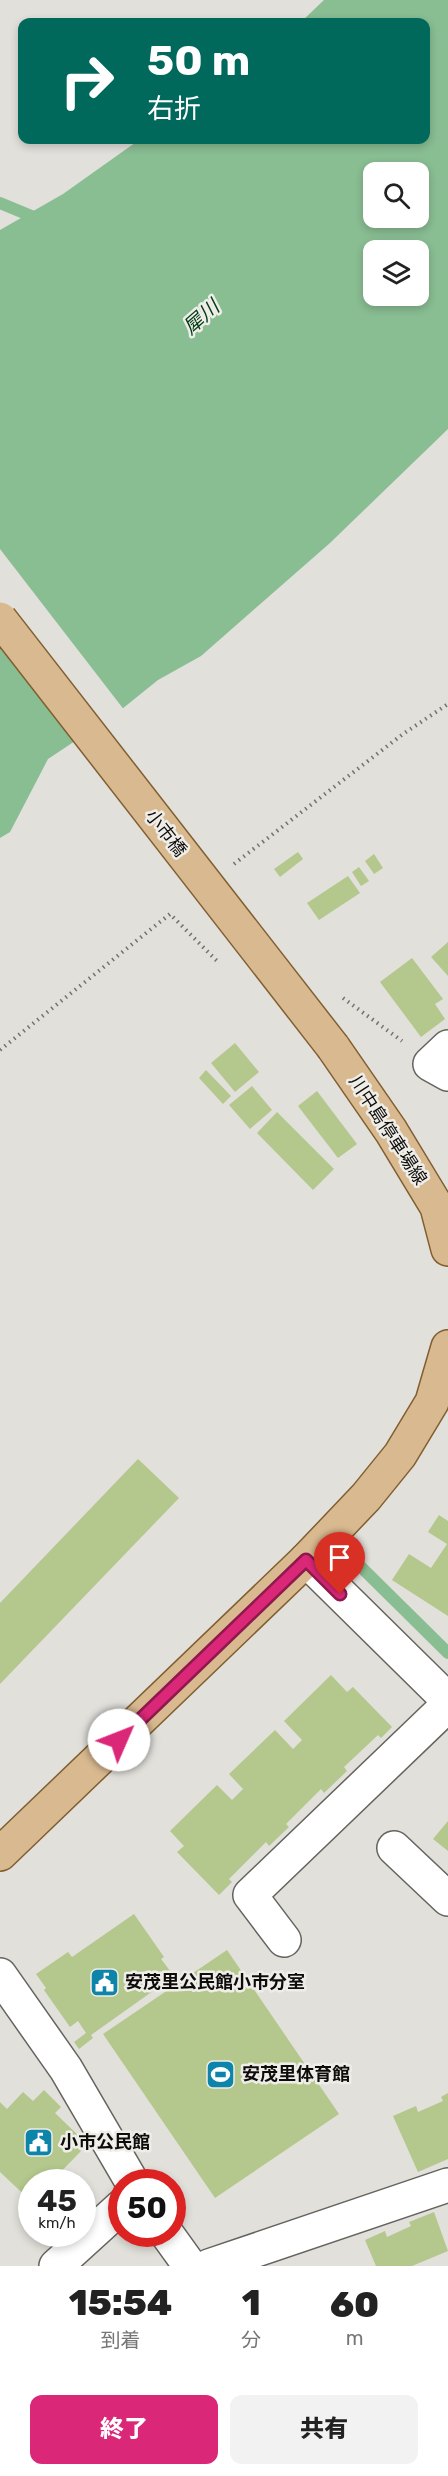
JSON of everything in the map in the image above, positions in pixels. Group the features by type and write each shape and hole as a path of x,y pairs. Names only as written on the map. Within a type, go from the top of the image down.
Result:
{"main road":[{"name":"小市橋","path":"0,619 333,1047"},
{"name":"川中島停車場線","path":"333,1047 443,1209 448,1249"},
{"path":"0,1854 306,1560 366,1497 400,1455 432,1402 448,1347"}],"street":[{"path":"306,1560 448,1700"},
{"path":"284,1940 250,1896 448,1705"},
{"path":"394,1848 448,1899"},
{"path":"0,1975 66,2069 124,2169"},
{"path":"208,2266 448,2185"},
{"path":"56,2266 108,2219"},
{"path":"176,2247 190,2266"}],"path":[{"path":"226,870 403,734 448,704"},
{"path":"0,1050 179,907"},
{"path":"170,914 220,965"},
{"path":"340,996 442,1062"}],"water":[{"name":"犀川","path":"324,0 448,0 448,429 330,543 201,656 158,680 117,713 48,759 10,832 0,838 0,230 63,194 133,144 430,144 430,18 305,18"}],"pier":[{"path":"0,549 125,711 76,744 0,646"}],"building":[{"path":"298,852 303,859 280,877 274,869"},
{"path":"374,854 383,868 374,874 365,861"},
{"path":"359,867 369,881 361,886 352,872"},
{"path":"348,876 360,893 319,920 307,903"},
{"path":"448,942 448,976 431,957"},
{"path":"412,958 443,999 435,1004 445,1019 421,1037 380,982"},
{"path":"235,1043 259,1072 235,1092 211,1063"},
{"path":"206,1070 231,1096 223,1104 199,1078"},
{"path":"252,1086 272,1110 250,1129 229,1105"},
{"path":"317,1091 357,1144 338,1158 298,1106"},
{"path":"277,1112 334,1169 313,1190 257,1133"},
{"path":"138,1459 179,1498 0,1684 0,1603"},
{"path":"439,1515 448,1521 448,1616 392,1580 409,1554 431,1568 447,1544 428,1532"},
{"path":"331,1675 347,1692 353,1687 392,1727 381,1738 378,1735 344,1767 347,1771 324,1793 321,1789 286,1824 289,1827 269,1846 266,1842 229,1879 232,1882 219,1895 177,1852 184,1846 170,1831 217,1785 232,1800 243,1789 229,1774 275,1730 293,1749 302,1740 284,1721"},
{"path":"448,1821 448,1851 433,1839"},
{"name":"安茂里公民館小市分室","path":"134,1914 164,1957 161,1959 174,1976 91,2035 93,2038 79,2049 74,2042 86,2033 78,2021 70,2027 44,1990 46,1988 36,1974 68,1952 72,1957"},
{"name":"安茂里体育館","path":"227,1950 339,2114 215,2198 103,2034"},
{"name":"小市公民館","path":"44,2090 61,2107 55,2113 82,2139 76,2146 81,2151 64,2169 18,2169 18,2189 0,2172 0,2102 7,2109 23,2092 33,2101"},
{"path":"448,2093 448,2159 418,2172 393,2116 416,2106 418,2112 443,2101 441,2097"},
{"path":"434,2212 448,2251 412,2266 376,2266 365,2240 385,2231 387,2237 411,2226 409,2222"}],"waterway":[{"path":"0,203 41,220"},
{"path":"359,1565 448,1653"}],"place":[{"name":"安茂里公民館小市分室","path":"104,1982"},
{"name":"安茂里体育館","path":"221,2074"},
{"name":"小市公民館","path":"39,2142"}],"route":[{"path":"119,1740 306,1560 340,1594"}]}
